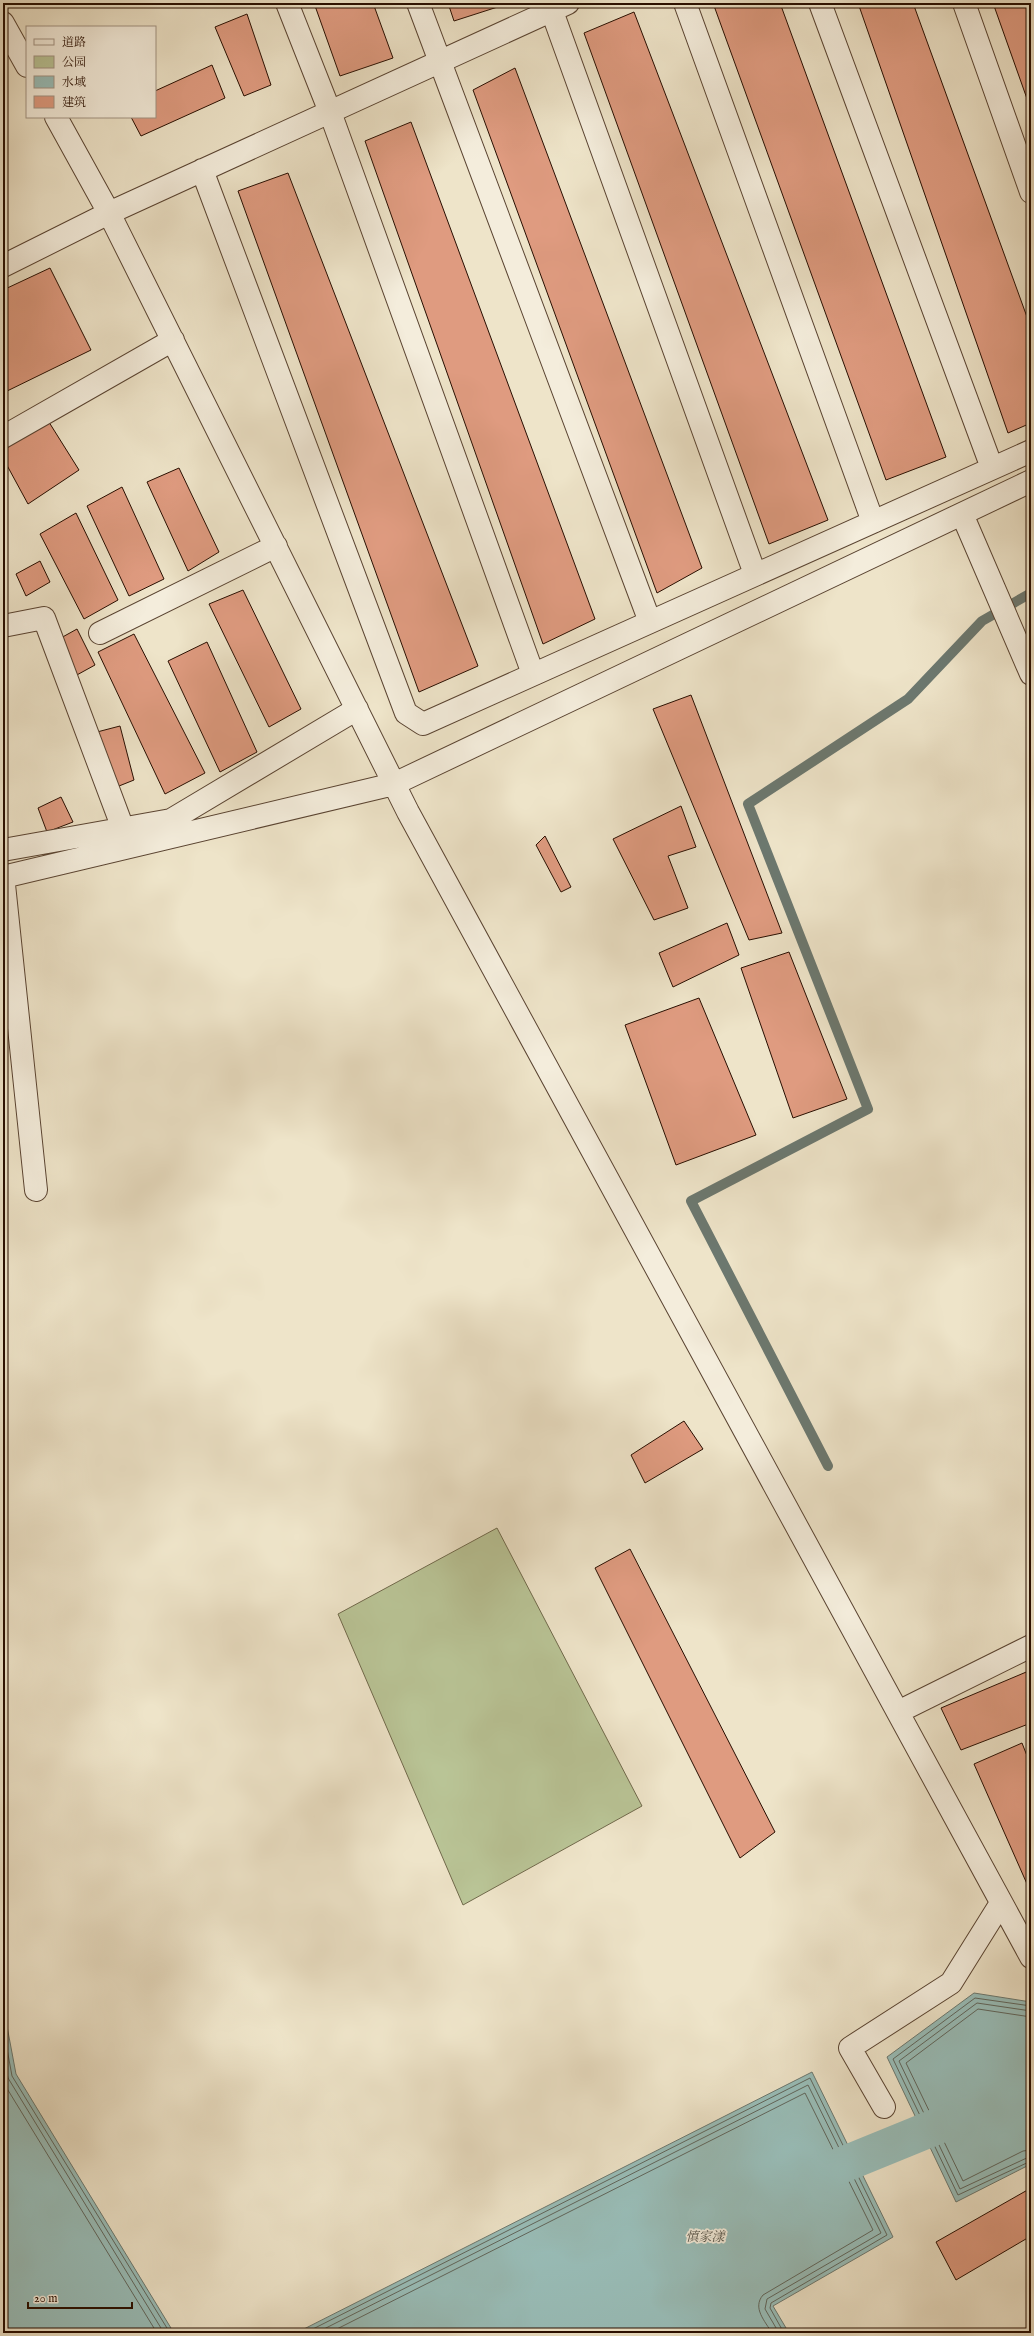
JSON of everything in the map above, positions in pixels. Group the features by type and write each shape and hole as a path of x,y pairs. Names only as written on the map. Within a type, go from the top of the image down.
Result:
{"street":[{"path":"287,3 330,112 533,674"},
{"path":"418,3 650,622"},
{"path":"685,3 873,522"},
{"path":"820,3 992,468"},
{"path":"964,3 1031,192"},
{"path":"3,266 109,213 330,112 556,6 755,574"},
{"path":"3,23 26,64"},
{"path":"57,118 109,213 394,784 1031,1957"},
{"path":"202,170 406,713 423,724 1031,451"},
{"path":"3,437 173,340"},
{"path":"3,850 126,838 394,784 1031,481"},
{"path":"962,514 1031,674"},
{"path":"100,633 276,546"},
{"path":"3,626 44,618 126,838"},
{"path":"36,1190 3,877 126,838 172,820 357,709"},
{"path":"898,1712 1031,1646"},
{"path":"884,2106 850,2048 950,1983 1001,1902"}],"green space":[{"path":"497,1528 642,1806 463,1905 338,1614"}],"water":[{"path":"974,1993 1031,2002 1031,2164 956,2202 887,2057"},
{"path":"3,2005 16,2074 174,2333 3,2333"},
{"name":"慎家漾","path":"812,2072 893,2237 773,2306 789,2333 296,2333"}],"building":[{"path":"314,3 373,3 393,58 340,76"},
{"path":"448,3 510,3 454,21"},
{"path":"713,3 780,3 946,457 886,480"},
{"path":"858,3 913,3 1031,328 1031,423 1008,433"},
{"path":"993,3 1031,3 1031,110"},
{"path":"634,12 828,520 769,544 584,33"},
{"path":"247,14 271,85 244,96 215,27"},
{"path":"212,65 225,98 141,136 132,118 156,118 156,91"},
{"path":"515,68 702,568 657,593 473,90"},
{"path":"411,122 595,619 543,644 365,141"},
{"path":"288,173 478,666 419,692 238,191"},
{"path":"50,268 91,350 3,393 3,290"},
{"path":"47,419 79,470 28,504 3,458 3,449"},
{"path":"179,468 219,552 188,571 147,482"},
{"path":"122,487 164,579 129,596 87,506"},
{"path":"76,513 118,600 84,619 40,534"},
{"path":"40,561 50,582 26,596 16,574"},
{"path":"243,590 301,709 269,727 209,604"},
{"path":"77,629 95,665 75,676 59,639"},
{"path":"134,634 205,773 165,794 98,652"},
{"path":"207,642 257,752 220,772 168,661"},
{"path":"691,695 782,933 749,940 653,709"},
{"path":"120,726 134,780 114,788 97,732"},
{"path":"61,797 73,822 47,832 38,808"},
{"path":"681,806 696,847 668,856 688,908 654,920 613,839"},
{"path":"545,836 571,887 561,892 536,845"},
{"path":"727,923 739,955 673,987 659,953"},
{"path":"789,952 847,1099 793,1118 741,968"},
{"path":"699,998 756,1135 676,1165 625,1025"},
{"path":"684,1421 703,1449 645,1483 631,1455"},
{"path":"630,1549 775,1832 740,1858 595,1568"},
{"path":"1031,1670 1031,1723 961,1750 941,1708"},
{"path":"1022,1743 1031,1766 1031,1893 974,1764"},
{"path":"1031,2188 1031,2236 956,2280 936,2242"}],"waterway":[{"path":"828,1466 691,1201 868,1109 748,804 908,699 982,621 1031,593"},
{"path":"811,2181 825,2172 1031,2088"}]}
